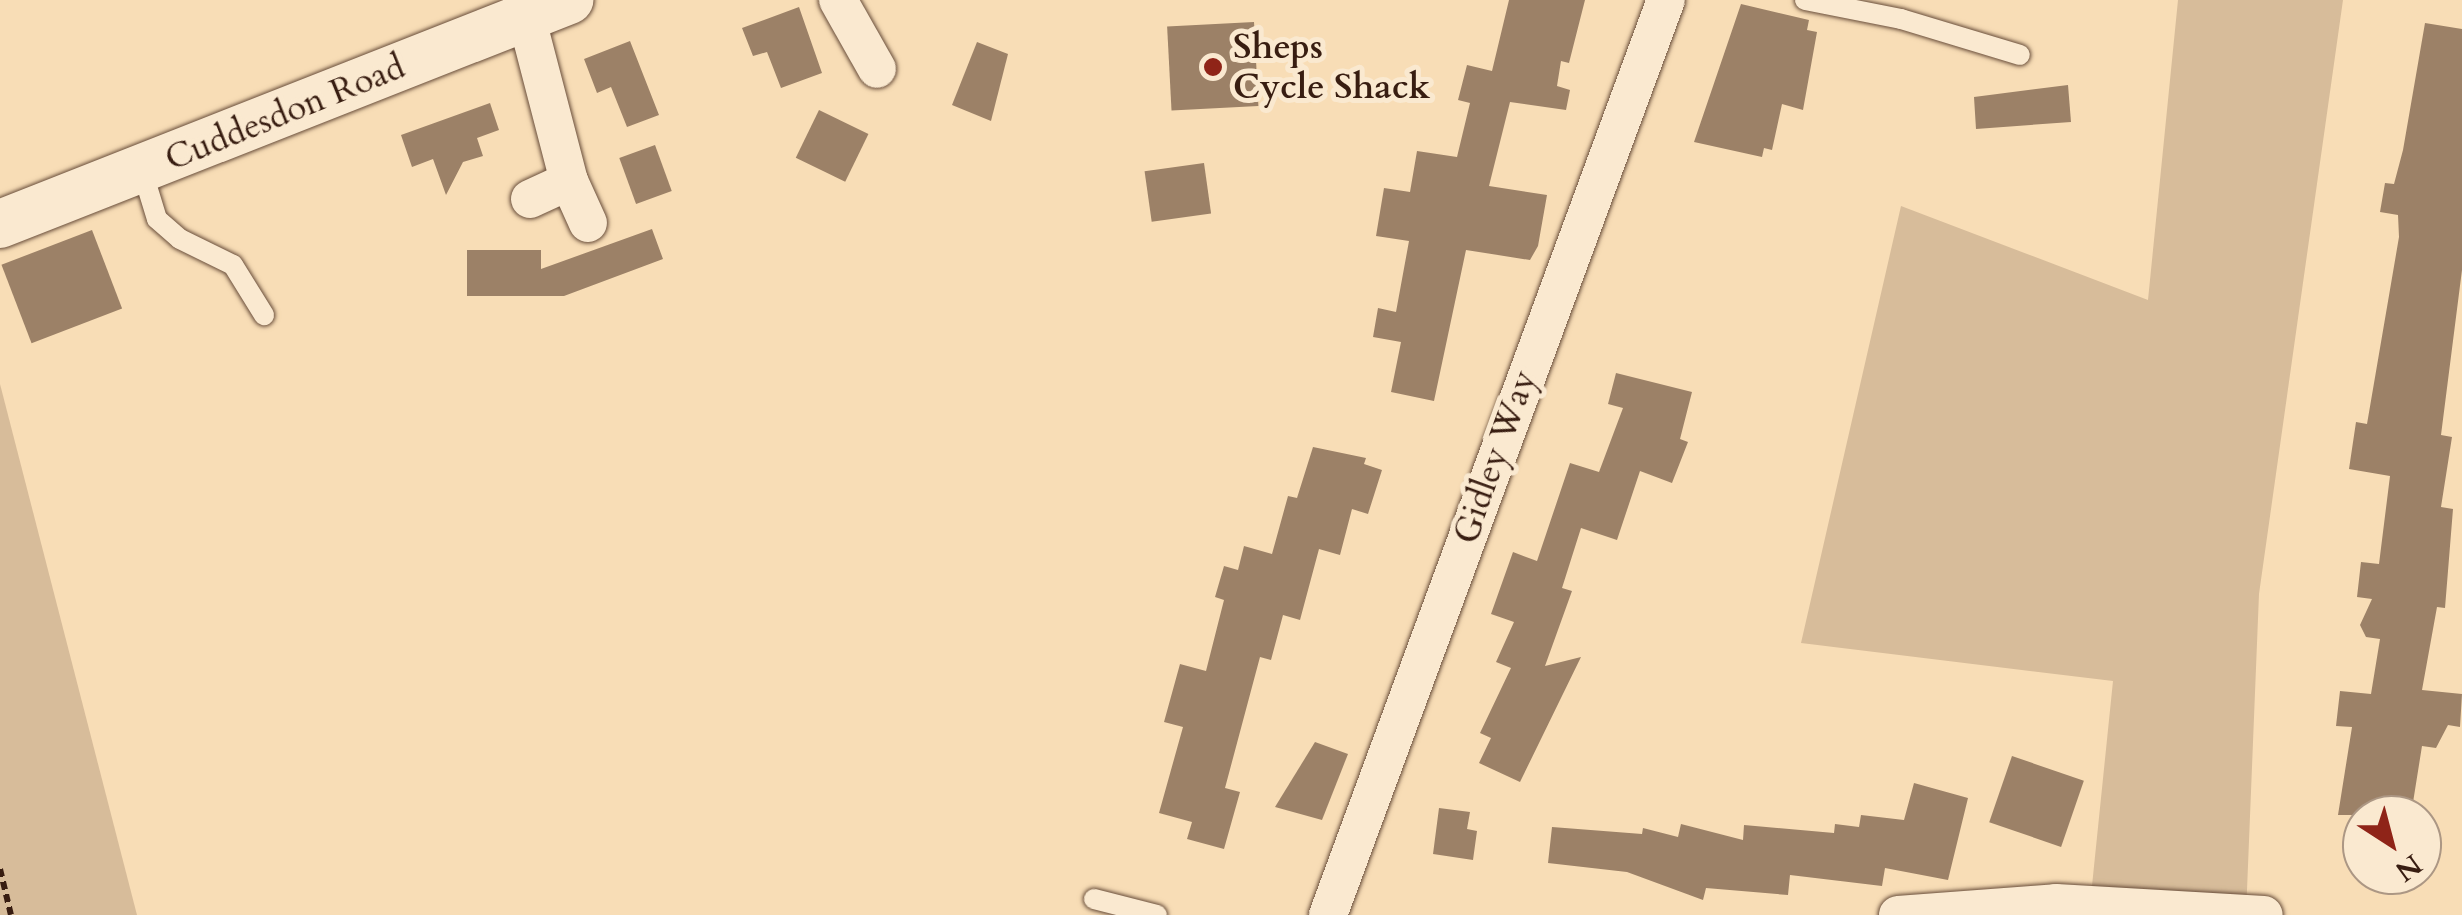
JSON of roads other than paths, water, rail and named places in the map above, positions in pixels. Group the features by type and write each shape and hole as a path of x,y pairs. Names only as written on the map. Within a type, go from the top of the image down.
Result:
{"street":[{"path":"838,0 877,69"},
{"name":"Gidley Way","path":"1328,915 1666,0"},
{"path":"548,8 570,182 588,222"},
{"name":"Cuddesdon Road","path":"0,224 548,8"},
{"path":"530,199 570,182"},
{"path":"1898,915 2056,902 2264,915"}],"lane":[{"path":"1805,0 1901,19 2020,55"},
{"path":"142,170 157,218 180,239 233,265 264,315"},
{"path":"1094,899 1157,915"}],"place":[{"name":"Sheps Cycle Shack","path":"1213,67"}]}
